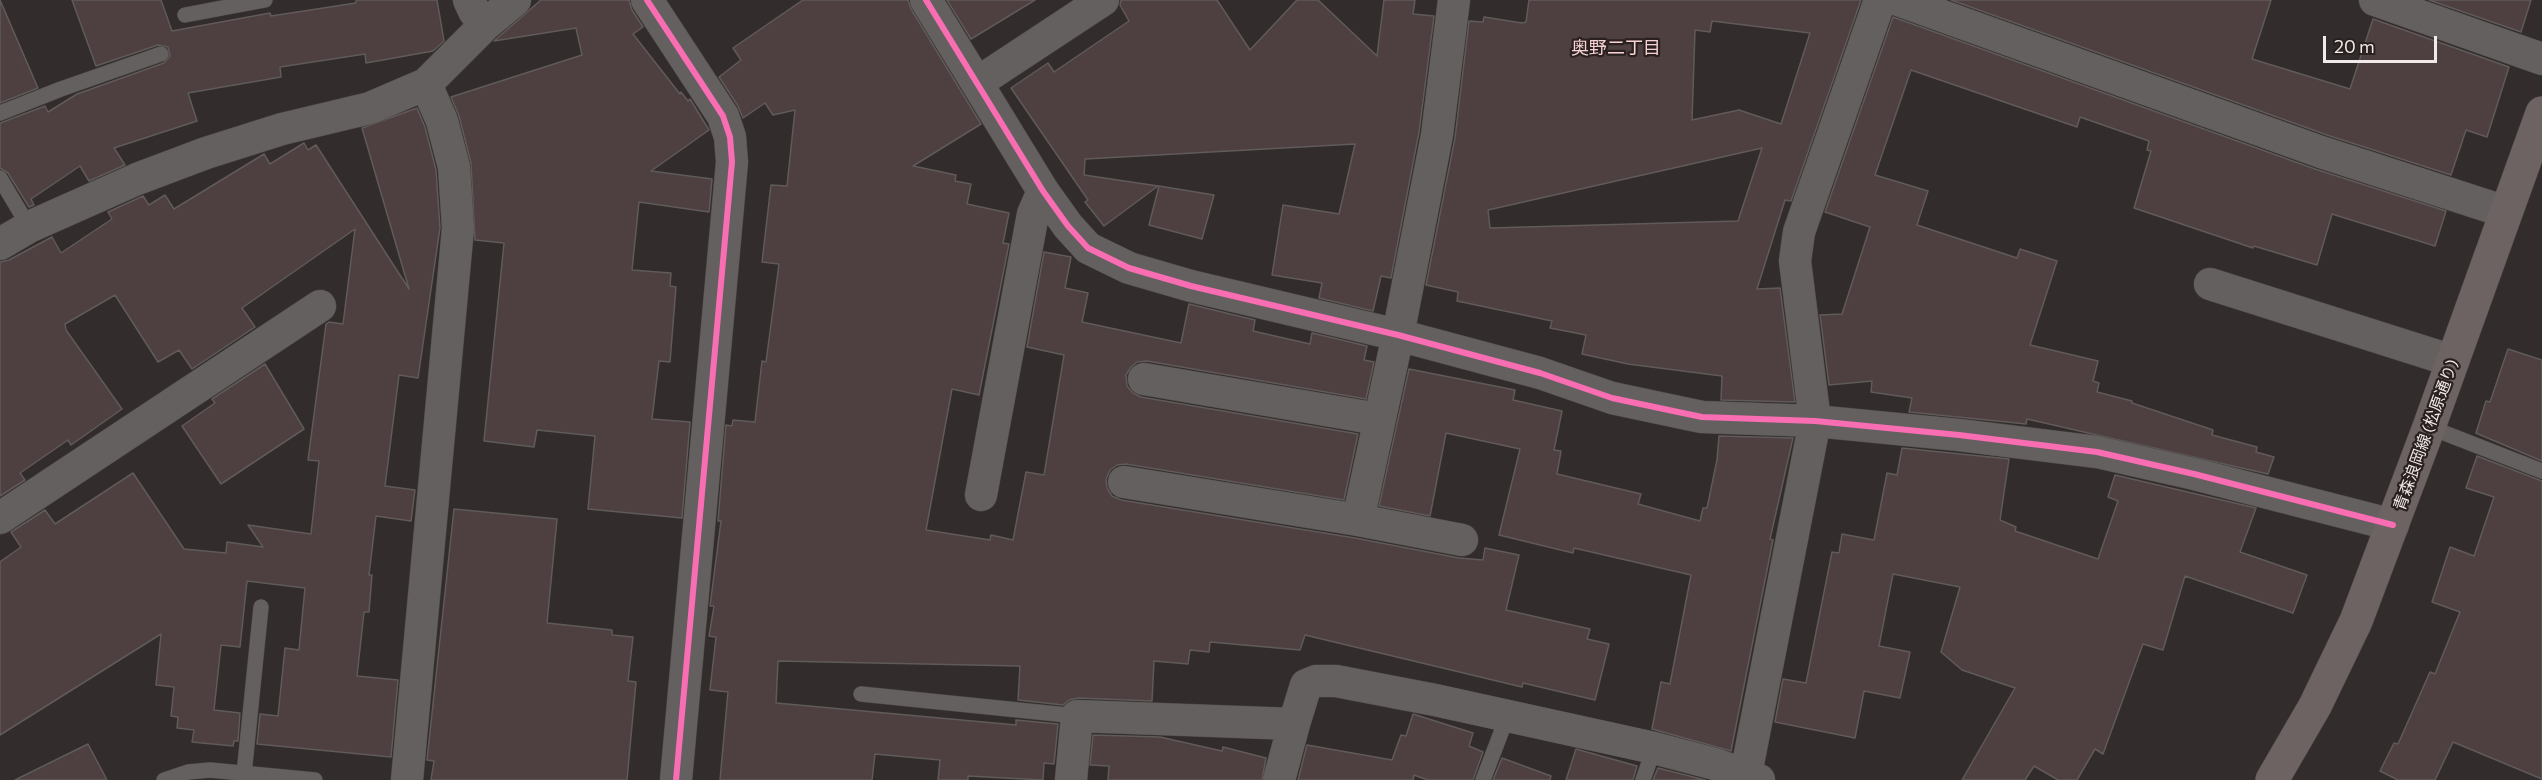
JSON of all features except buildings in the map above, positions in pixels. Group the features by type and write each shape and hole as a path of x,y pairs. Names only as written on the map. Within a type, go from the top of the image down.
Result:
{"main road":[{"name":"青森浪岡線 (松原通り)","path":"2272,780 2315,706 2356,621 2429,427 2542,113"}],"street":[{"path":"0,244 29,227 128,183 206,153 282,129 370,108 426,84 477,12 515,0"},
{"path":"646,0 723,116 730,137 732,162 676,780"},
{"path":"926,0 1043,191 1088,248 1129,268 1191,286 1398,335 1540,373 1612,398 1702,417 1815,421 1959,435 2097,452 2194,474 2393,525"},
{"path":"977,83 1103,0"},
{"path":"1358,520 1398,335 1437,135 1454,0"},
{"path":"1279,780 1306,685 1316,681 1336,681 1435,700 1653,748 1753,777 1815,421 1795,261 1799,232 1880,0"},
{"path":"1898,0 2321,152 2506,212"},
{"path":"2375,0 2542,59"},
{"path":"407,780 458,228 454,167 442,121 426,84"},
{"path":"981,495 1033,214 1043,191"},
{"path":"2210,284 2453,361"},
{"path":"0,518 320,306"},
{"path":"1144,379 1378,419"},
{"path":"1124,483 1358,520 1462,540"},
{"path":"1071,780 1077,716 1294,724"}],"lane":[{"path":"185,15 265,0"},
{"path":"0,113 161,54"},
{"path":"0,178 29,227"},
{"path":"2429,427 2542,471"},
{"path":"244,774 261,607"},
{"path":"861,694 1077,716"},
{"path":"1483,780 1507,717"},
{"path":"1643,780 1653,748"},
{"path":"165,780 188,772 210,770 315,780"}],"cycle path":[{"path":"647,0 723,116 730,137 732,162 676,780"},
{"path":"926,0 1043,191 1068,226 1088,248 1129,268 1191,286 1398,335 1540,373 1612,398 1702,417 1815,421 1959,435 2097,452 2194,474 2393,525"}],"district":[{"name":"奥野二丁目","path":"1616,48"}]}
